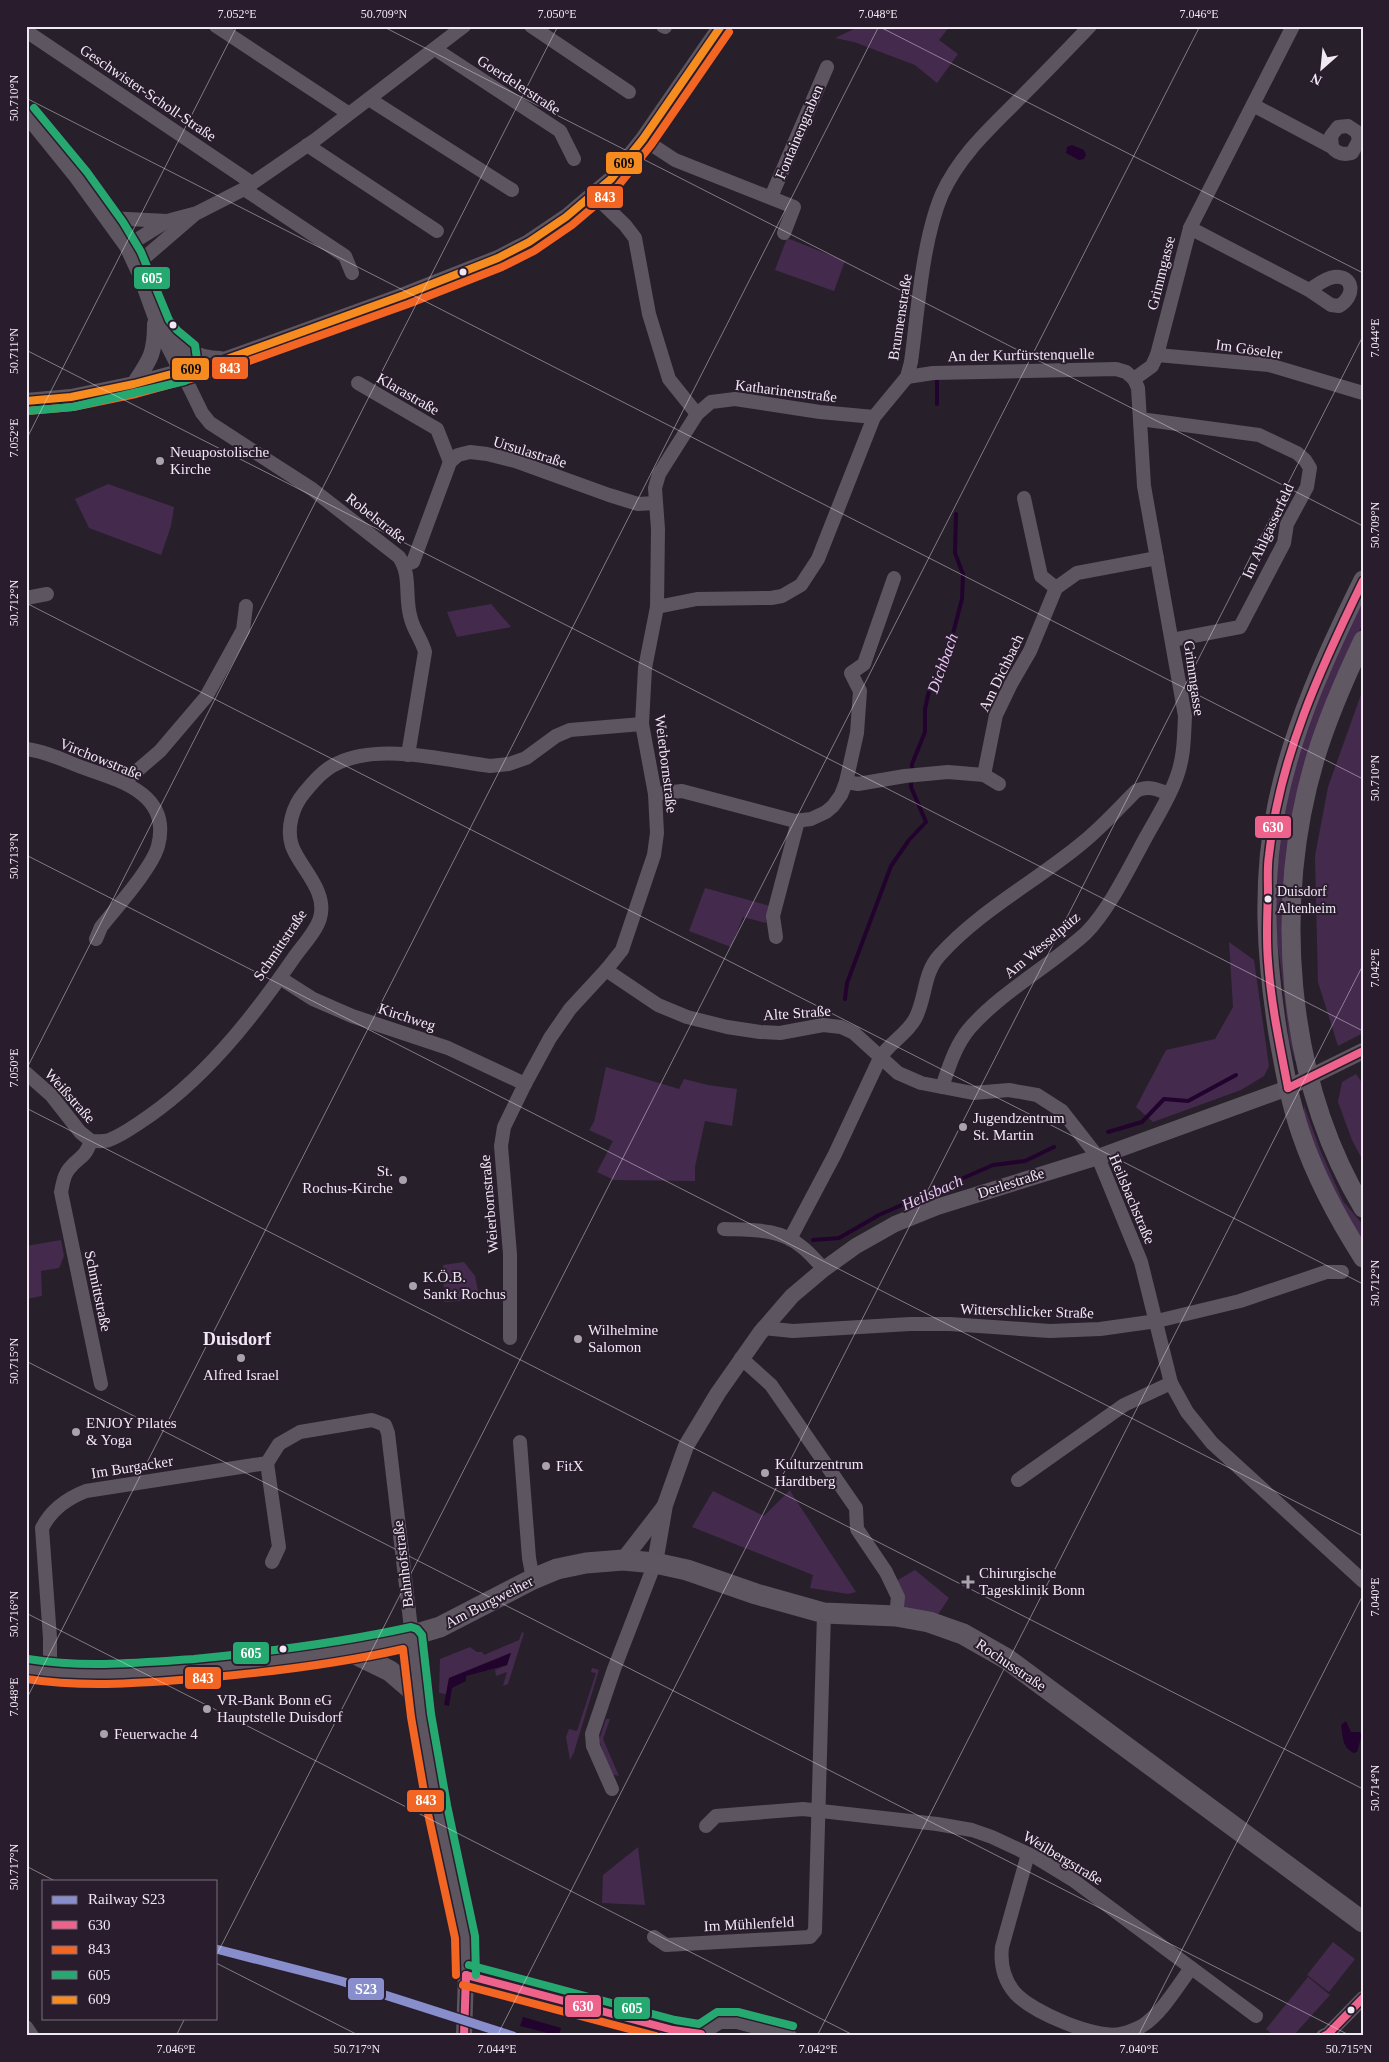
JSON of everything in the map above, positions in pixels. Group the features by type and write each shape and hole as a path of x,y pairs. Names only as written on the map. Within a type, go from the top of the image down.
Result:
{"main road":[{"path":"1363,580 1330,647 1306,706 1279,795 1269,853 1267,943 1270,986 1288,1088 1301,1134 1320,1183 1343,1228 1363,1258"},
{"path":"1363,640 1330,715 1316,757 1304,807 1296,856 1292,948 1300,1026 1308,1079 1328,1140 1347,1181 1363,1208"},
{"name":"Am Burgweiher","path":"26,1669 50,1674 104,1676 235,1665 347,1650 412,1637 440,1627 533,1579 557,1569 586,1563 623,1560 655,1563 687,1570 756,1594 824,1612 896,1616"},
{"name":"Rochusstraße","path":"896,1616 929,1622 963,1634 1007,1658 1363,1922"},
{"path":"347,1650 390,1671 418,1695"}],"street":[{"path":"216,26 348,113"},
{"path":"127,246 166,221 196,213 248,186 307,145 464,26"},
{"path":"531,26 629,92"},
{"path":"26,401 71,397 134,384 224,360 404,295 498,258 529,242 566,217 611,179 642,139 721,26"},
{"name":"Brunnenstraße","path":"657,607 697,599 772,598 782,596 801,585 818,559 874,417 907,377 928,243 942,194 957,168 979,138 1090,26"},
{"name":"Grimmgasse","path":"1169,794 1177,776 1183,754 1185,716 1144,486 1138,388 1134,380 1152,366 1157,355 1190,228 1293,26"},
{"name":"Geschwister-Scholl-Straße","path":"26,31 248,186"},
{"name":"Goerdelerstraße","path":"435,49 560,131 574,159"},
{"name":"Fontainengraben","path":"771,197 827,67"},
{"path":"369,99 512,190"},
{"path":"1253,105 1332,147"},
{"path":"26,114 108,218 127,246 166,344 182,372"},
{"name":"Fontainengraben","path":"642,139 674,160 794,207 784,233"},
{"path":"307,145 437,231"},
{"path":"248,186 345,256 352,273"},
{"path":"594,194 625,225 635,238 648,314 669,379 697,414"},
{"path":"136,265 196,213"},
{"path":"108,218 166,221"},
{"name":"Grimmgasse","path":"1190,228 1309,290"},
{"path":"155,314 169,336 186,350 203,358 224,360"},
{"path":"134,384 149,362 155,347 155,314"},
{"path":"182,372 187,357 186,350"},
{"name":"Im Göseler","path":"1157,355 1269,365 1363,393"},
{"name":"An der Kurfürstenquelle","path":"907,377 933,372 1116,369 1126,372 1134,380"},
{"name":"Robelstraße","path":"182,372 202,413 210,423 312,489 399,557 405,565 410,617 423,642 425,652 408,755"},
{"name":"Klarastraße","path":"358,383 437,429 450,462"},
{"name":"Katharinenstraße","path":"697,414 711,402 735,399 820,412 874,417"},
{"name":"Weierbornstraße","path":"510,1338 510,1254 501,1146 504,1127 550,1038 570,1009 622,950 654,855 657,833 655,794 642,724 645,668 657,607 658,529 654,488 659,474 697,414"},
{"name":"Im Ahlgasserfeld","path":"1140,419 1259,435 1296,453 1305,460 1310,468 1307,487 1287,524 1284,543 1240,627 1172,640"},
{"name":"Ursulastraße","path":"450,462 458,455 470,452 487,454 515,461 616,498 638,504 655,503"},
{"path":"405,565 413,562 450,462"},
{"path":"1024,498 1042,576 1056,588"},
{"name":"Am Dichbach","path":"984,775 996,715 1038,633 1048,603 1056,588 1077,573 1157,558"},
{"path":"655,794 682,791 798,821 811,819 826,812 833,806 841,795 846,782 857,732 860,691 851,673 864,664 894,578"},
{"path":"26,598 46,594"},
{"path":"124,782 166,744 206,697 243,630 246,606"},
{"name":"Schmittstraße","path":"101,1384 61,1192 64,1178 69,1168 87,1153 91,1141 108,1140 159,1110 231,1041 280,978 314,929 320,918 322,905 318,893 292,846 290,829 292,813 301,797 320,775 336,763 353,757 378,753 490,766 509,764 526,758 570,730 642,724"},
{"name":"Virchowstraße","path":"26,749 124,782 140,790 153,804 159,824 158,848 149,864 101,928 96,939"},
{"path":"846,782 858,784 905,776 948,772 984,775 999,784"},
{"path":"790,1239 835,1154 880,1058 886,1048 909,1028 916,1017 931,966 962,934 1082,843 1136,791 1144,787 1169,794"},
{"name":"Am Wesselpütz","path":"942,1087 952,1058 969,1030 991,1008 1087,932 1102,913 1169,794"},
{"path":"776,937 773,916 798,821"},
{"name":"Alte Straße","path":"606,970 658,1005 686,1017 727,1027 760,1032 780,1033 823,1025 840,1027 854,1033 880,1058"},
{"name":"Kirchweg","path":"280,978 313,998 352,1016 448,1048 525,1084"},
{"name":"Derlestraße","path":"655,1563 666,1505 686,1446 741,1358 763,1328 792,1296 824,1269 856,1246 895,1224 928,1210 1098,1157 1288,1088 1363,1050"},
{"name":"Heilsbachstraße","path":"880,1058 898,1073 922,1083 973,1092 1009,1090 1037,1095 1062,1111 1098,1157 1141,1262 1171,1383 1187,1412 1212,1443 1363,1581"},
{"name":"Weißstraße","path":"26,1073 51,1095 80,1132 91,1141"},
{"path":"724,1229 767,1230 790,1239 802,1246 824,1269"},
{"name":"Witterschlicker Straße","path":"763,1328 793,1330 940,1324 1050,1331 1100,1329 1156,1322 1240,1301 1326,1272 1342,1272"},
{"path":"741,1358 772,1385 856,1508 857,1529 886,1572 898,1597 896,1616"},
{"path":"1018,1480 1124,1405 1171,1383"},
{"name":"Bahnhofstraße","path":"266,1463 279,1444 300,1432 372,1420 386,1426 418,1695 438,1807 465,1937 464,2036"},
{"path":"520,1442 529,1558 533,1579"},
{"path":"266,1463 279,1548 272,1562"},
{"name":"Im Burgacker","path":"50,1674 50,1638 42,1528 47,1517 74,1496 86,1491 266,1463"},
{"name":"Derlestraße","path":"623,1560 666,1505"},
{"path":"612,1789 593,1746 592,1734 614,1669 655,1563"},
{"name":"Im Mühlenfeld","path":"654,1937 666,1945 810,1937 815,1931 824,1612"},
{"path":"706,1826 716,1816 803,1809 818,1811"},
{"name":"Weilbergstraße","path":"818,1811 903,1819 972,1830 1001,1841 1073,1880 1256,2016"},
{"path":"1028,1854 1002,1947 1000,1962 1004,1975 1016,1993 1033,2007 1055,2019 1094,2032 1119,2035 1141,2026 1159,2011 1192,1968"},
{"path":"466,1975 673,2030 701,2034 720,2022 736,2022 790,2036"},
{"path":"1323,2036 1328,2034 1363,1998"},
{"path":"26,2027 32,2036"}],"shaded area":[{"path":"860,26 950,26 939,40 958,54 937,83 915,65 854,42 835,38"},
{"path":"1072,145 1084,150 1086,155 1084,159 1079,160 1066,153 1067,147"},
{"path":"787,238 845,261 834,291 775,270"},
{"path":"108,484 174,507 171,526 161,555 89,528 75,499"},
{"path":"1363,599 1363,623 1341,669 1303,776 1297,1061 1295,1061 1289,1039 1280,960 1274,927 1276,864 1291,780 1312,710"},
{"path":"491,604 511,627 457,637 447,612"},
{"path":"1363,689 1363,1033 1338,1046 1318,982 1315,856 1328,787"},
{"path":"705,888 770,906 766,923 743,917 731,947 689,931"},
{"path":"1229,942 1254,960 1269,1066 1264,1076 1241,1090 1153,1122 1136,1107 1166,1050 1215,1039 1233,1007"},
{"path":"606,1067 679,1089 684,1079 737,1089 732,1126 705,1121 695,1167 695,1181 614,1180 597,1172 613,1141 589,1130 594,1122"},
{"path":"1356,1074 1363,1084 1363,1161 1352,1140 1338,1102 1342,1082"},
{"path":"1304,1106 1321,1152 1343,1201 1363,1225 1363,1245 1317,1153 1309,1133"},
{"path":"61,1240 64,1256 59,1268 41,1271 42,1296 26,1299 26,1246"},
{"path":"464,1262 475,1276 480,1300 444,1302 443,1265"},
{"path":"790,1490 856,1592 848,1594 810,1588 813,1575 692,1527 713,1491 764,1516"},
{"path":"915,1570 949,1598 935,1619 901,1610 896,1581"},
{"path":"522,1632 524,1633 508,1684 503,1686 507,1672 496,1676 495,1670 507,1665 510,1653 449,1678 446,1694 439,1693 440,1659 470,1647 477,1652 482,1652 484,1655 519,1640"},
{"path":"511,1653 507,1665 466,1676 466,1681 452,1688 449,1706 444,1705 449,1678"},
{"path":"592,1668 599,1670 570,1760 566,1737 569,1729 577,1731 596,1673 591,1672"},
{"path":"606,1719 610,1719 603,1739 619,1776 611,1774 599,1740"},
{"path":"1346,1721 1351,1732 1360,1732 1362,1735 1357,1752 1354,1753 1347,1748 1344,1742 1341,1725"},
{"path":"638,1847 645,1905 602,1903 603,1875"},
{"path":"1333,1942 1355,1959 1329,1992 1307,1975"},
{"path":"1308,1977 1330,1995 1293,2036 1275,2036 1266,2029"},
{"path":"523,2017 561,2028 559,2036 520,2026"}],"waterway":[{"name":"Dichbach","path":"937,380 937,404"},
{"name":"Dichbach","path":"845,999 847,983 891,866 909,840 926,822 911,787 912,764 925,732 925,709 930,686 947,656 962,599 963,574 955,553 956,514"},
{"name":"Heilsbach","path":"1108,1132 1142,1122 1164,1099 1188,1101 1236,1075"},
{"name":"Heilsbach","path":"813,1240 839,1238 879,1215 993,1165 1025,1161 1054,1147"}],"rail line":[{"name":"S23","path":"218,1950 341,1981 513,2036"}],"transit line":[{"name":"609","path":"26,401 71,397 134,384 224,360 404,295 498,258 529,242 566,217 611,179 643,139 721,26"},
{"name":"843","path":"27,411 73,407 136,394 227,369 408,304 502,267 534,251 572,225 618,186 651,145 729,32"},
{"name":"605","path":"27,411 73,407 185,381 191,377 197,359 195,345 177,330 169,320 141,252 123,222 87,172 34,108"},
{"name":"630","path":"1288,1088 1269,977 1267,952 1268,865 1274,819 1282,783 1304,714 1332,646 1363,581"},
{"name":"630","path":"1288,1088 1363,1051"},
{"name":"605","path":"28,1659 90,1664 194,1659 303,1646 411,1627 417,1629 422,1635 431,1714 447,1805 475,1936 476,1975"},
{"name":"843","path":"26,1679 93,1684 182,1680 304,1667 403,1649 411,1717 427,1809 455,1938 456,1975"},
{"name":"605","path":"469,1965 675,2020 699,2024 717,2012 738,2012 793,2026"},
{"name":"630","path":"466,1975 673,2030 701,2034"},
{"name":"630","path":"464,2036 466,1975"},
{"name":"843","path":"463,1985 656,2036"},
{"name":"630","path":"1324,2036 1363,1998"}],"place":[{"name":"Neuapostolische Kirche","path":"160,461"},
{"name":"Duisdorf Altenheim","path":"1268,899"},
{"name":"Jugendzentrum St. Martin","path":"963,1127"},
{"name":"St. Rochus-Kirche","path":"403,1180"},
{"name":"K.Ö.B. Sankt Rochus","path":"413,1286"},
{"name":"Wilhelmine Salomon","path":"578,1339"},
{"name":"Alfred Israel","path":"241,1358"},
{"name":"ENJOY Pilates & Yoga","path":"76,1432"},
{"name":"FitX","path":"546,1466"},
{"name":"Kulturzentrum Hardtberg","path":"765,1473"},
{"name":"Chirurgische Tagesklinik Bonn","path":"968,1582"},
{"name":"VR-Bank Bonn eG Hauptstelle Duisdorf","path":"207,1709"},
{"name":"Feuerwache 4","path":"104,1734"}],"district":[{"name":"Duisdorf","path":"237,1339"}]}
